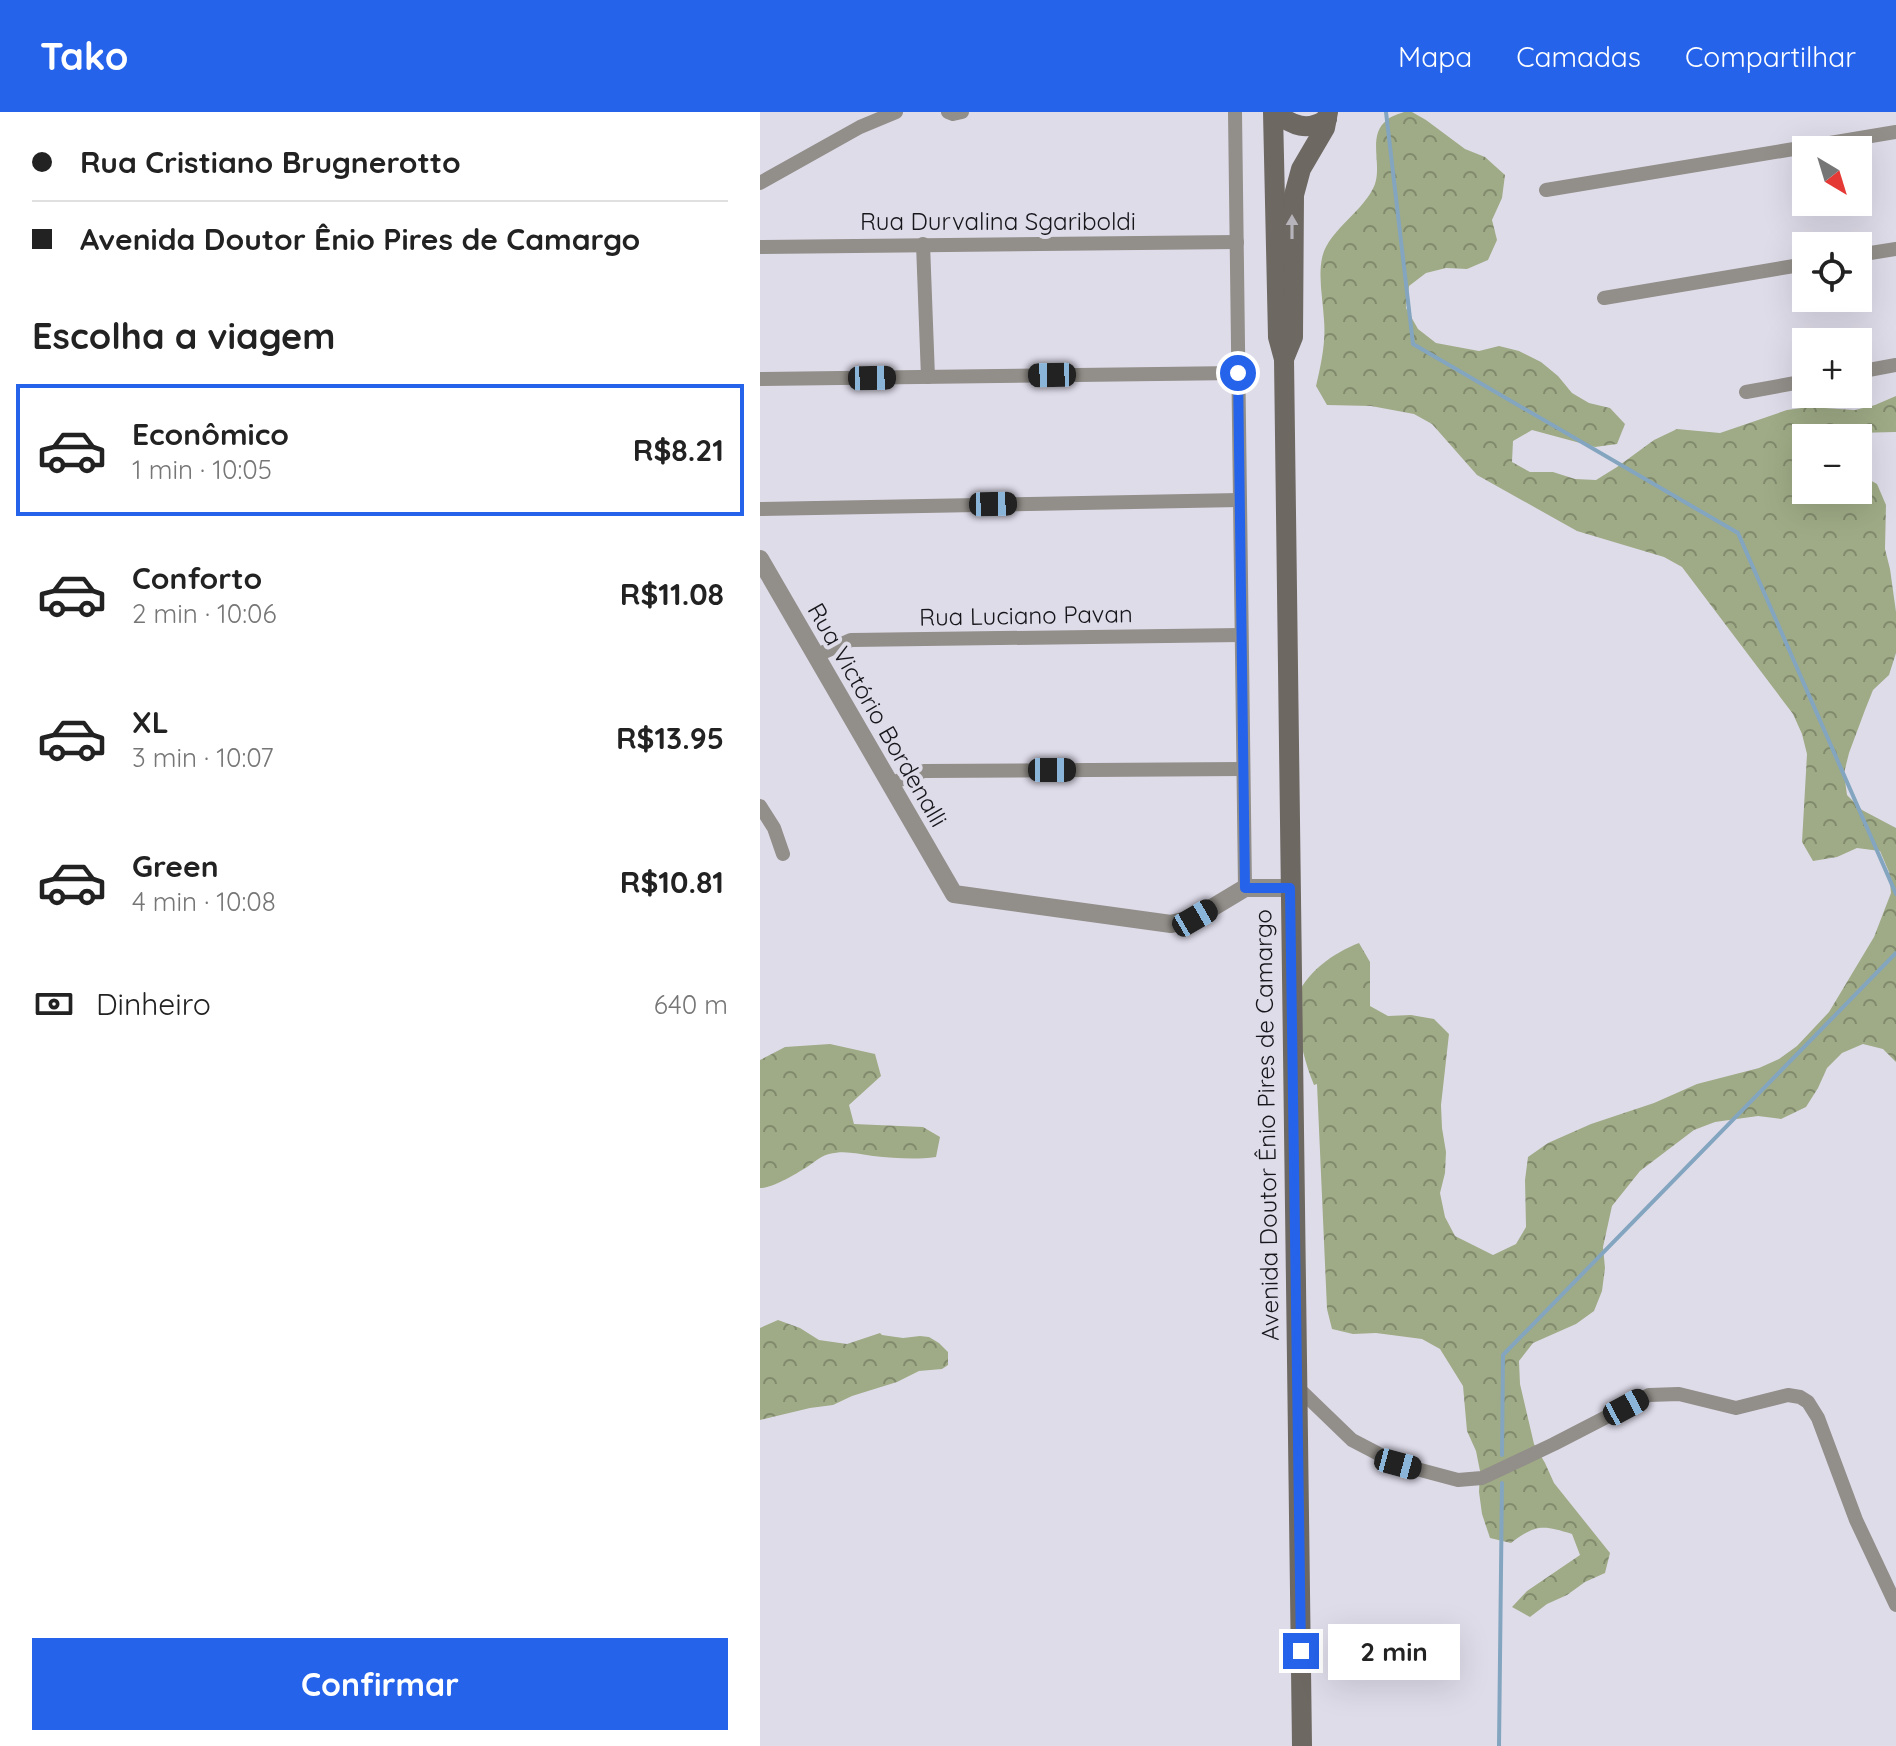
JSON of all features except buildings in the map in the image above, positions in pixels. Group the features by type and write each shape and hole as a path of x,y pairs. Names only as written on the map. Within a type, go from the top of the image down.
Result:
{"main road":[{"path":"1274,112 1300,127 1315,126 1327,116"},
{"name":"Avenida Doutor Ênio Pires de Camargo","path":"1274,112 1278,337 1284,359 1302,1746"},
{"name":"Avenida Doutor Ênio Pires de Camargo","path":"1284,359 1293,337 1294,195 1301,169 1321,136 1327,116"}],"street":[{"path":"760,183 860,127 896,112"},
{"path":"948,112 962,112"},
{"path":"1235,112 1245,888 1290,888"},
{"path":"1546,190 1896,132"},
{"name":"Rua Durvalina Sgariboldi","path":"760,247 1237,242"},
{"path":"923,244 928,377"},
{"path":"1872,253 1896,249"},
{"path":"1604,298 1792,266"},
{"path":"1872,369 1896,365"},
{"path":"760,379 1238,373"},
{"path":"1746,392 1792,384"},
{"path":"760,509 1240,500"},
{"name":"Rua Victório Bordenalli","path":"760,559 954,894 1171,924 1195,918 1245,888"},
{"name":"Rua Luciano Pavan","path":"815,656 851,640 1241,635"},
{"path":"889,784 924,771 1243,769"},
{"path":"760,806 774,828 783,854"},
{"path":"1297,1387 1352,1440 1398,1464 1458,1480 1482,1478 1649,1395 1679,1394 1736,1408 1788,1395 1800,1397 1808,1402 1818,1418 1856,1520 1896,1605"}],"green space":[{"path":"1412,112 1465,149 1485,157 1505,175 1502,198 1492,220 1497,240 1488,260 1467,269 1446,268 1426,273 1409,286 1406,308 1418,329 1436,343 1479,351 1499,346 1519,351 1541,362 1572,393 1589,403 1610,408 1625,424 1617,444 1595,447 1532,430 1513,441 1512,462 1530,472 1553,472 1575,479 1596,480 1654,440 1677,429 1720,433 1787,410 1872,408 1896,396 1896,432 1872,433 1872,424 1792,424 1792,504 1872,504 1872,481 1877,484 1886,505 1885,549 1896,612 1896,653 1889,675 1873,690 1844,773 1847,795 1862,810 1896,828 1896,1062 1883,1049 1863,1044 1842,1053 1827,1068 1806,1107 1781,1119 1758,1116 1715,1122 1694,1130 1640,1171 1612,1206 1603,1247 1605,1268 1602,1291 1594,1311 1576,1324 1533,1343 1519,1361 1520,1384 1534,1444 1554,1483 1610,1553 1605,1573 1547,1604 1530,1617 1512,1607 1527,1591 1580,1555 1572,1534 1540,1528 1527,1532 1511,1543 1490,1538 1482,1514 1476,1451 1467,1431 1463,1386 1440,1349 1422,1339 1376,1333 1353,1334 1332,1329 1327,1309 1317,1084 1314,1085 1311,1077 1300,1036 1296,1000 1300,990 1313,972 1340,952 1359,943 1370,962 1370,1006 1388,1016 1411,1015 1434,1019 1449,1034 1441,1105 1446,1152 1440,1193 1445,1217 1455,1236 1493,1255 1516,1244 1526,1227 1528,1157 1548,1143 1697,1084 1759,1068 1797,1046 1829,1012 1874,937 1891,893 1889,872 1880,851 1857,848 1837,857 1813,861 1802,842 1807,754 1802,734 1793,714 1682,567 1664,557 1577,531 1477,475 1432,424 1414,414 1371,406 1327,405 1316,386 1324,337 1322,258 1331,238 1363,203 1375,184 1376,141 1381,126 1391,117"},
{"path":"830,1044 875,1054 881,1076 849,1105 854,1124 923,1127 940,1137 936,1157 829,1154 781,1182 760,1188 760,1060 785,1047"},
{"path":"778,1320 800,1328 819,1340 847,1344 880,1333 903,1338 929,1337 948,1352 948,1365 942,1369 919,1371 833,1405 760,1420 760,1328"}],"waterway":[{"path":"1386,112 1413,344 1738,533 1896,894"},
{"path":"1502,1455 1503,1355 1896,953"},
{"path":"1499,1746 1502,1483"}],"route":[{"path":"1238,373 1245,888 1290,888 1301,1651"}]}
